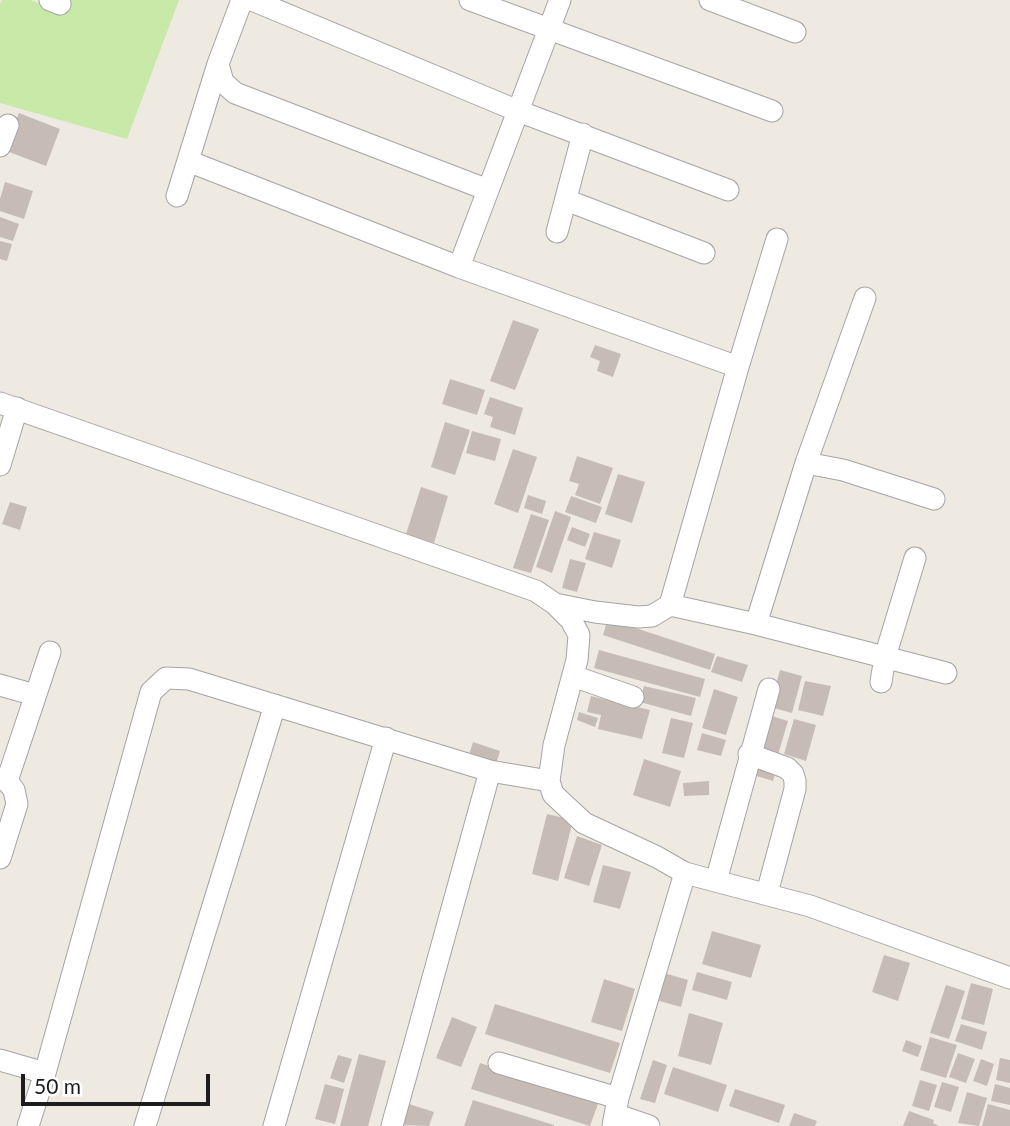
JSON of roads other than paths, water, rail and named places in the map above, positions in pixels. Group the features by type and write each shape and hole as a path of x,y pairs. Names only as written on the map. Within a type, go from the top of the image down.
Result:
{"street":[{"path":"177,196 218,64 242,0"},
{"path":"253,0 518,111 728,190"},
{"path":"470,0 772,111"},
{"path":"459,268 560,0"},
{"path":"710,0 795,33"},
{"path":"218,64 223,82 235,93 488,190"},
{"path":"0,146 8,125"},
{"path":"557,232 583,134"},
{"path":"188,161 459,268 738,368"},
{"path":"566,200 704,253"},
{"path":"555,604 638,617 652,616 670,605 777,239"},
{"path":"756,624 806,463 865,298"},
{"path":"0,465 8,405 536,591 555,604 571,620 579,635 577,660 554,746 549,781 553,794 584,823 685,873 810,906 1010,978"},
{"path":"806,463 844,470 934,499"},
{"path":"881,682 885,657 915,558"},
{"path":"670,605 756,624 946,673"},
{"path":"0,858 17,804 14,790 3,780 50,652"},
{"path":"573,676 633,697"},
{"path":"28,1126 151,692 166,678 189,678 491,771 549,781"},
{"path":"0,685 35,695"},
{"path":"716,880 769,689"},
{"path":"145,1126 275,705"},
{"path":"274,1126 386,738"},
{"path":"750,754 787,768 795,781 767,893"},
{"path":"393,1126 491,771"},
{"path":"616,1113 685,873"},
{"path":"0,1060 45,1073"},
{"path":"499,1063 649,1126"}]}
